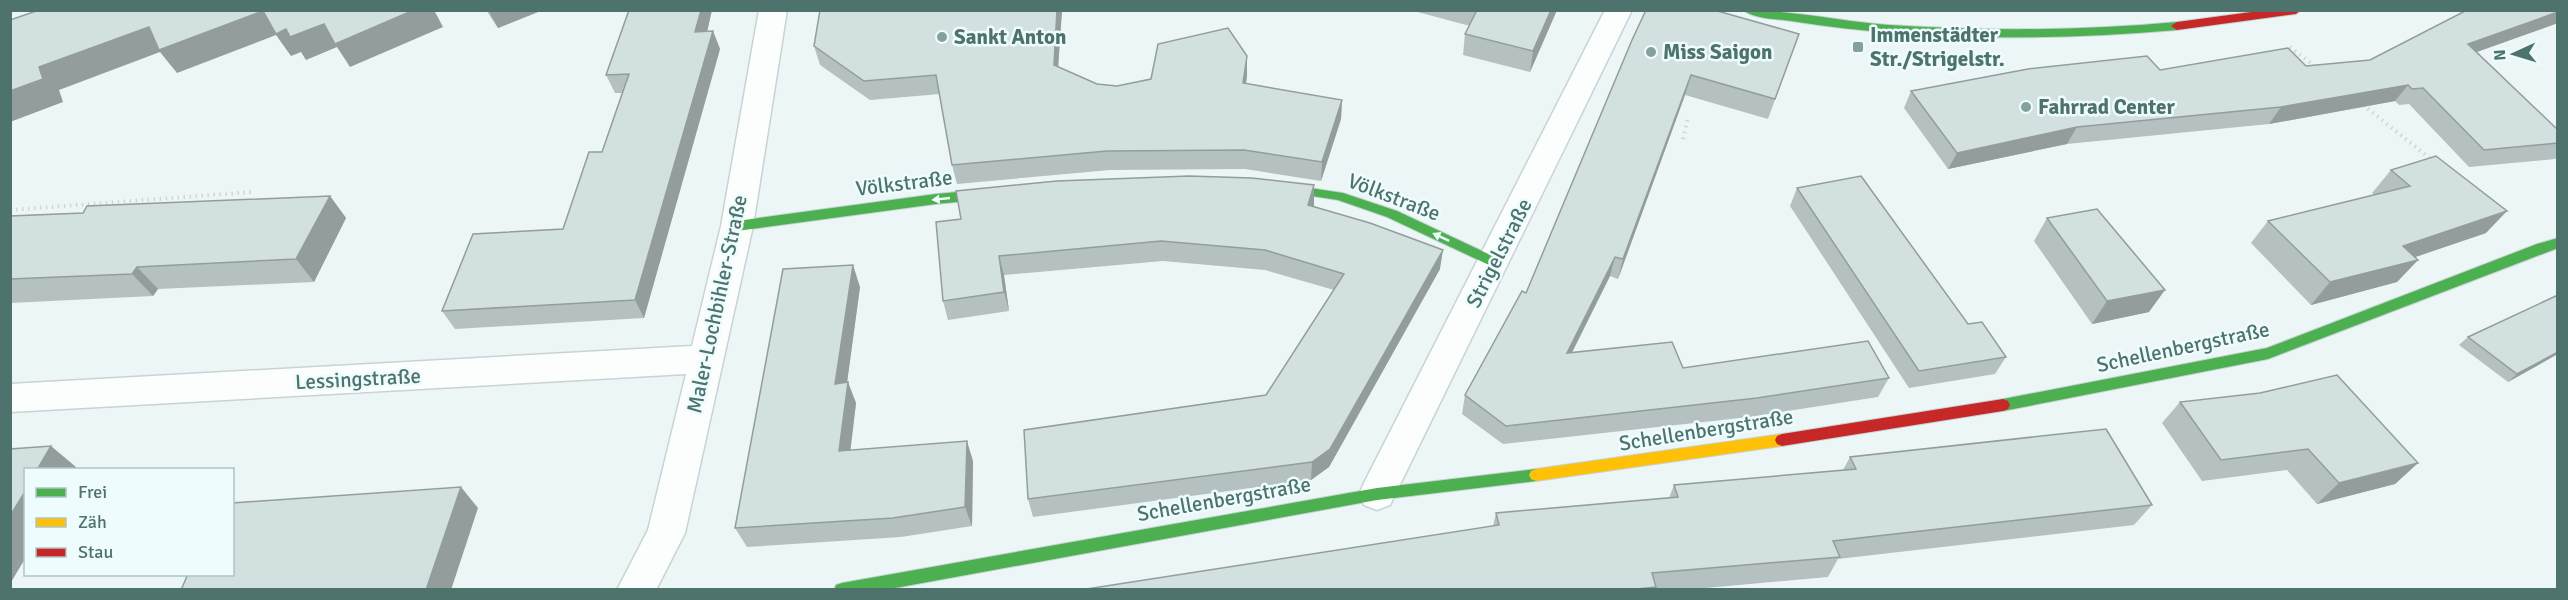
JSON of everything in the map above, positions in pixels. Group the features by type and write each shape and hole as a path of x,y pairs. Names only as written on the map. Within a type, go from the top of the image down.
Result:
{"street":[{"name":"Maler-Lochbihler-Straße","path":"636,590 666,533 736,226 773,10"},
{"name":"Strigelstraße","path":"1377,494 1619,10"},
{"path":"1748,10 1856,27 2037,34 2201,25 2254,19 2296,10"},
{"name":"Völkstraße","path":"1255,184 1339,196 1392,214 1494,262"},
{"name":"Völkstraße","path":"736,226 936,199 1017,192"},
{"name":"Schellenbergstraße","path":"842,590 1377,494 1588,469 1971,411 2268,353 2542,247 2558,243"},
{"name":"Lessingstraße","path":"10,398 705,359"}],"path":[{"path":"2254,19 2319,70"},
{"path":"2356,100 2440,166"},
{"path":"1683,139 1688,117"},
{"path":"10,210 252,192"}],"building":[{"path":"39,10 414,10 335,44 324,24 290,37 286,29 276,34 263,11 159,50 149,27 39,67 43,79 10,91 10,20"},
{"path":"629,10 701,10 695,32 713,31 635,300 442,311 473,234 563,229 589,152 602,152 629,74 606,75"},
{"path":"820,10 1057,10 1054,65 1097,84 1117,86 1151,79 1158,44 1228,28 1247,56 1243,83 1342,100 1322,162 1244,150 1107,151 952,165 936,75 864,81 814,46"},
{"path":"1477,10 1551,10 1533,51 1465,34"},
{"path":"1646,10 1714,10 1799,34 1775,99 1691,75 1623,259 1615,257 1567,353 1672,342 1683,368 1868,341 1889,378 1757,398 1506,426 1465,395 1522,291 1526,293"},
{"path":"2467,10 2558,10 2558,12 2468,44 2558,130 2558,143 2484,150 2423,88 2412,89 2408,85 2281,107 2077,127 1957,153 1911,91 2028,69 2147,56 2160,70 2288,48 2306,66 2370,60"},
{"path":"2436,156 2507,211 2403,246 2418,260 2330,282 2268,221 2410,186 2391,170"},
{"path":"1189,176 1252,178 1314,185 1308,205 1370,223 1443,250 1330,449 1312,462 1028,499 1024,430 1266,395 1344,274 1265,250 1161,241 999,256 1004,292 943,301 936,222 961,219 956,191 1057,181"},
{"path":"1861,176 1968,324 1982,322 2006,357 1919,371 1797,188"},
{"path":"330,196 296,259 137,267 132,274 10,279 10,216 83,213 87,206"},
{"path":"2097,209 2165,290 2107,301 2047,218"},
{"path":"853,265 835,384 848,382 839,451 967,441 965,507 893,518 735,528 783,269"},
{"path":"2558,295 2558,352 2517,374 2468,337"},
{"path":"2337,375 2418,463 2339,483 2308,449 2221,460 2180,402 2260,393"},
{"path":"2106,429 2152,505 1833,541 1840,557 1652,573 1656,587 1627,590 1080,590 1499,525 1496,513 1678,497 1674,485 1856,469 1850,457"},
{"path":"51,446 38,468 24,468 24,493 10,516 10,449"},
{"path":"461,487 426,590 181,590 187,576 234,576 234,503"}],"traffic: fast":[{"path":"1748,10 1831,23 1943,31 2074,32 2177,26"},
{"path":"1270,186 1339,196 1392,214 1494,262"},
{"path":"737,226 936,199 1000,193"},
{"path":"2003,405 2268,353 2542,247 2558,243"},
{"path":"842,590 1377,494 1536,475"}],"traffic: slow":[{"path":"1536,475 1782,440"}],"traffic: jam":[{"path":"2177,26 2296,10"},
{"path":"1782,440 2003,405"}],"place":[{"name":"Sankt Anton","path":"942,37"},
{"name":"Immenstädter Str./Strigelstr.","path":"1858,47"},
{"name":"Miss Saigon","path":"1651,52"},
{"name":"Fahrrad Center","path":"2026,107"}]}
